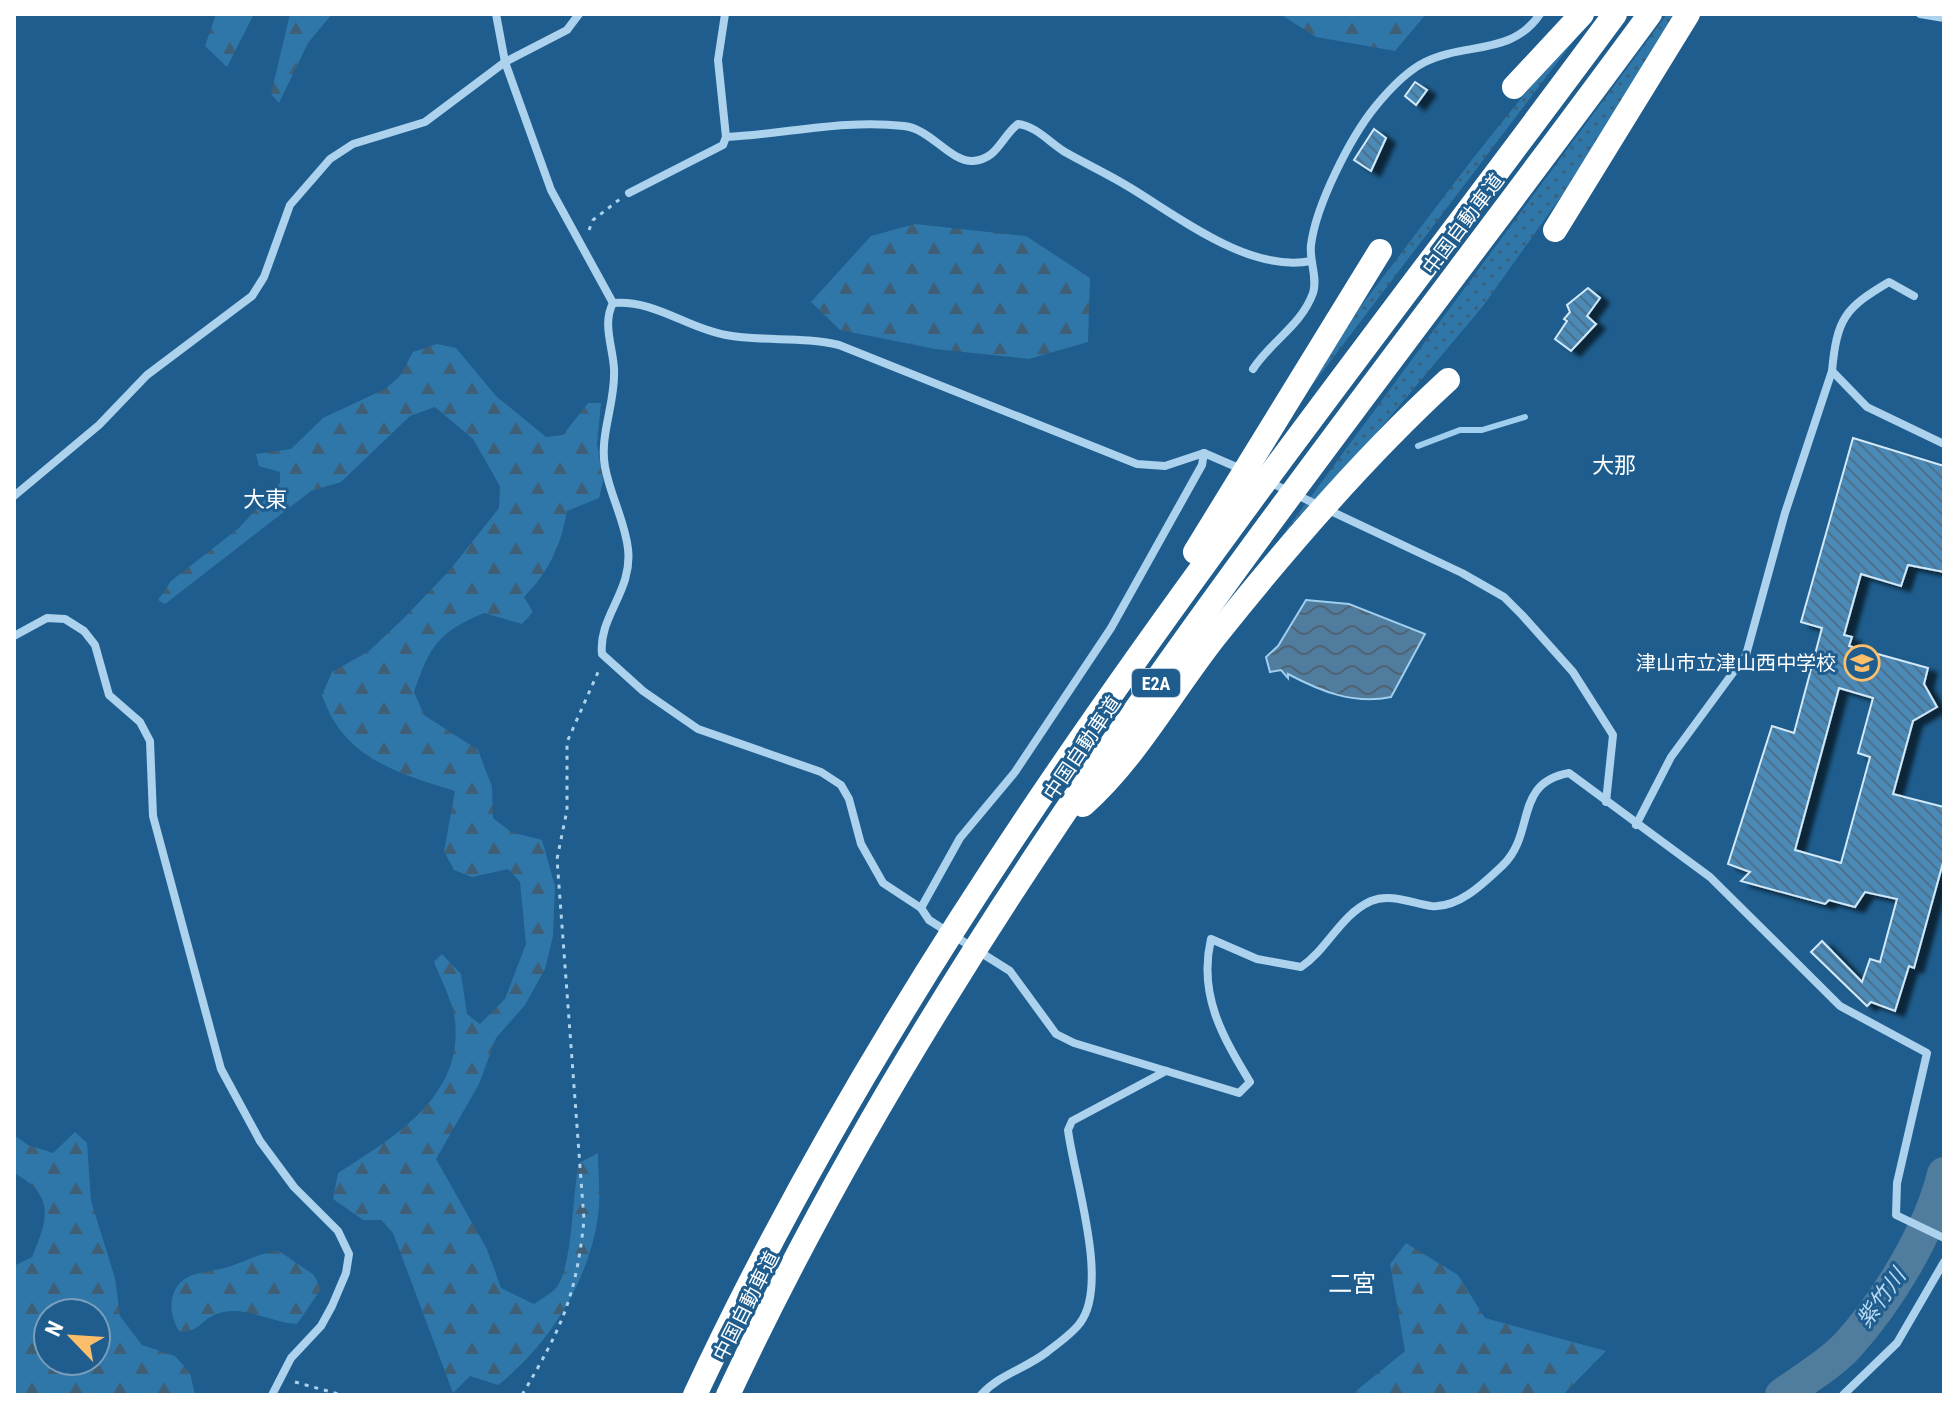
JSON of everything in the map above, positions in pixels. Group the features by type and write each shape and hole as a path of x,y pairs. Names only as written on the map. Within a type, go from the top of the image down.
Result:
{"highway":[{"path":"1514,87 1582,14"},
{"name":"中国自動車道","path":"695,1395 778,1233 850,1103 1002,857 1090,725 1254,496 1615,14"},
{"name":"中国自動車道","path":"728,1395 800,1253 872,1122 953,988 1056,828 1203,616 1650,14"},
{"path":"1555,230 1688,14"},
{"path":"1090,725 1380,251"},
{"path":"1056,828 1107,784 1217,634 1306,528 1391,432 1448,380"}],"street":[{"path":"496,14 505,62 551,190 613,303"},
{"path":"14,496 99,425 147,375 252,296 264,277 290,205 330,159 353,144 425,122 451,106 505,62 553,39 579,14"},
{"path":"629,193 723,145 726,137 718,60 725,14"},
{"path":"1253,369 1268,347 1289,331 1303,313 1314,290 1311,261 1315,226 1330,188 1354,139 1392,88 1426,62 1518,37 1540,14"},
{"path":"1920,14 1944,18"},
{"path":"726,137 823,126 907,126 924,131 958,157 969,161 984,159 1018,124 1028,125 1192,229 1276,261 1295,264 1311,261"},
{"path":"1636,825 1671,757 1746,655 1785,513 1832,371 1835,342 1852,304 1889,282 1914,296"},
{"path":"613,303 642,303 726,335 819,340 839,345 1137,464 1165,466 1204,453 1348,519 1504,597 1536,628 1573,672 1613,735 1606,802"},
{"path":"613,303 608,312 614,370 613,394 604,463 628,547 629,567 624,591 603,632 601,643 606,660 654,700 698,729 821,772 841,785 849,799 861,844 883,883 921,908 929,920 1010,971 1056,1034 1239,1093 1250,1082 1211,1008 1205,964 1211,939 1257,959 1301,967 1313,959 1353,910 1375,899 1396,899 1434,906 1458,902 1506,863 1518,840 1534,791 1548,777 1569,773 1710,877 1840,1006 1927,1053 1897,1183 1896,1215 1941,1236"},
{"path":"1832,371 1867,407 1944,444"},
{"path":"921,908 960,838 1015,772 1111,628 1202,465 1204,453"},
{"path":"14,636 47,618 65,619 84,631 95,645 102,679 109,695 140,722 150,741 153,816 221,1069 239,1108 260,1141 294,1187 338,1231 349,1254 346,1273 332,1306 280,1377 272,1395"},
{"path":"981,1395 995,1379 1046,1353 1081,1322 1092,1292 1089,1246 1068,1130 1072,1121 1166,1071"},
{"path":"1843,1395 1897,1343 1944,1262"}],"path":[{"path":"587,257 588,233 593,220 629,193"},
{"path":"522,1395 568,1312 580,1259 584,1220 557,859 567,810 567,742 573,721 606,660"},
{"path":"280,1377 342,1395"}],"green space":[{"path":"216,14 254,14 227,67 205,46"},
{"path":"290,14 332,14 308,43 279,103 271,94"},
{"path":"1280,14 1426,14 1395,51 1316,37"},
{"path":"1589,14 1594,14 1298,404 1358,310 1474,157"},
{"path":"1667,14 1681,14 1610,128 1483,306 1219,621"},
{"path":"915,224 1026,236 1090,278 1088,342 1029,359 935,349 840,330 811,302 871,236"},
{"path":"437,344 456,348 496,396 546,437 563,435 588,403 601,403 597,444 603,481 599,498 567,511 553,557 524,597 533,612 522,624 484,613 456,627 431,652 414,692 424,715 478,750 492,787 493,818 511,832 542,840 555,886 553,936 545,969 525,1005 496,1038 479,1084 436,1159 487,1249 501,1288 534,1304 555,1289 561,1280 569,1249 579,1163 598,1153 599,1208 593,1240 586,1264 564,1310 534,1351 498,1385 470,1376 453,1393 393,1233 381,1220 363,1220 333,1199 338,1173 402,1129 436,1093 448,1072 455,1048 455,1021 434,962 442,954 461,974 467,1014 480,1024 505,999 526,944 520,882 508,869 472,877 454,870 444,851 455,791 393,769 358,748 343,734 322,695 332,672 369,651 449,571 499,508 500,486 473,439 435,407 410,416 341,482 311,491 165,604 158,600 171,581 239,528 280,483 280,472 259,466 256,454 291,449 323,418 385,389 399,377 413,352"},
{"path":"75,1132 87,1143 91,1201 115,1278 120,1316 142,1345 175,1356 190,1373 195,1395 14,1395 14,1266 32,1257 42,1232 45,1210 37,1191 14,1173 14,1135 28,1145 53,1153"},
{"path":"1406,1243 1458,1275 1485,1318 1606,1351 1563,1395 1351,1395 1405,1351 1390,1264"},
{"path":"279,1251 314,1275 321,1289 297,1324 237,1311 212,1316 193,1329 180,1332 173,1318 172,1303 181,1282 193,1275"}],"water":[{"path":"1306,600 1349,604 1425,634 1391,697 1351,698 1325,691 1288,674 1288,678 1281,670 1270,672 1266,657 1278,646"}],"building":[{"path":"1415,82 1427,90 1416,105 1405,96"},
{"path":"1374,129 1386,138 1371,171 1354,160"},
{"path":"1588,288 1600,298 1587,316 1596,324 1571,351 1555,339 1567,321 1564,319 1570,312 1567,305"},
{"path":"1853,438 1944,466 1944,572 1908,565 1901,586 1861,574 1844,635 1852,637 1849,646 1928,668 1924,684 1937,707 1913,721 1893,794 1944,807 1944,859 1914,968 1909,966 1895,1011 1871,1002 1867,1006 1811,952 1822,941 1862,982 1870,959 1880,962 1897,899 1865,892 1855,907 1829,900 1825,904 1741,881 1750,872 1728,864 1772,726 1794,733 1822,628 1801,622","holes":["1839,688 1873,698 1858,753 1870,757 1841,863 1795,850"]}],"waterway":[{"path":"1418,446 1460,430 1482,430 1525,417"},
{"name":"紫竹川","path":"1782,1395 1840,1353 1877,1309 1918,1242 1944,1174"}],"place":[{"name":"津山市立津山西中学校","path":"1862,663"}],"district":[{"name":"大那","path":"1614,465"},
{"name":"大東","path":"265,499"},
{"name":"二宮","path":"1352,1284"}]}
